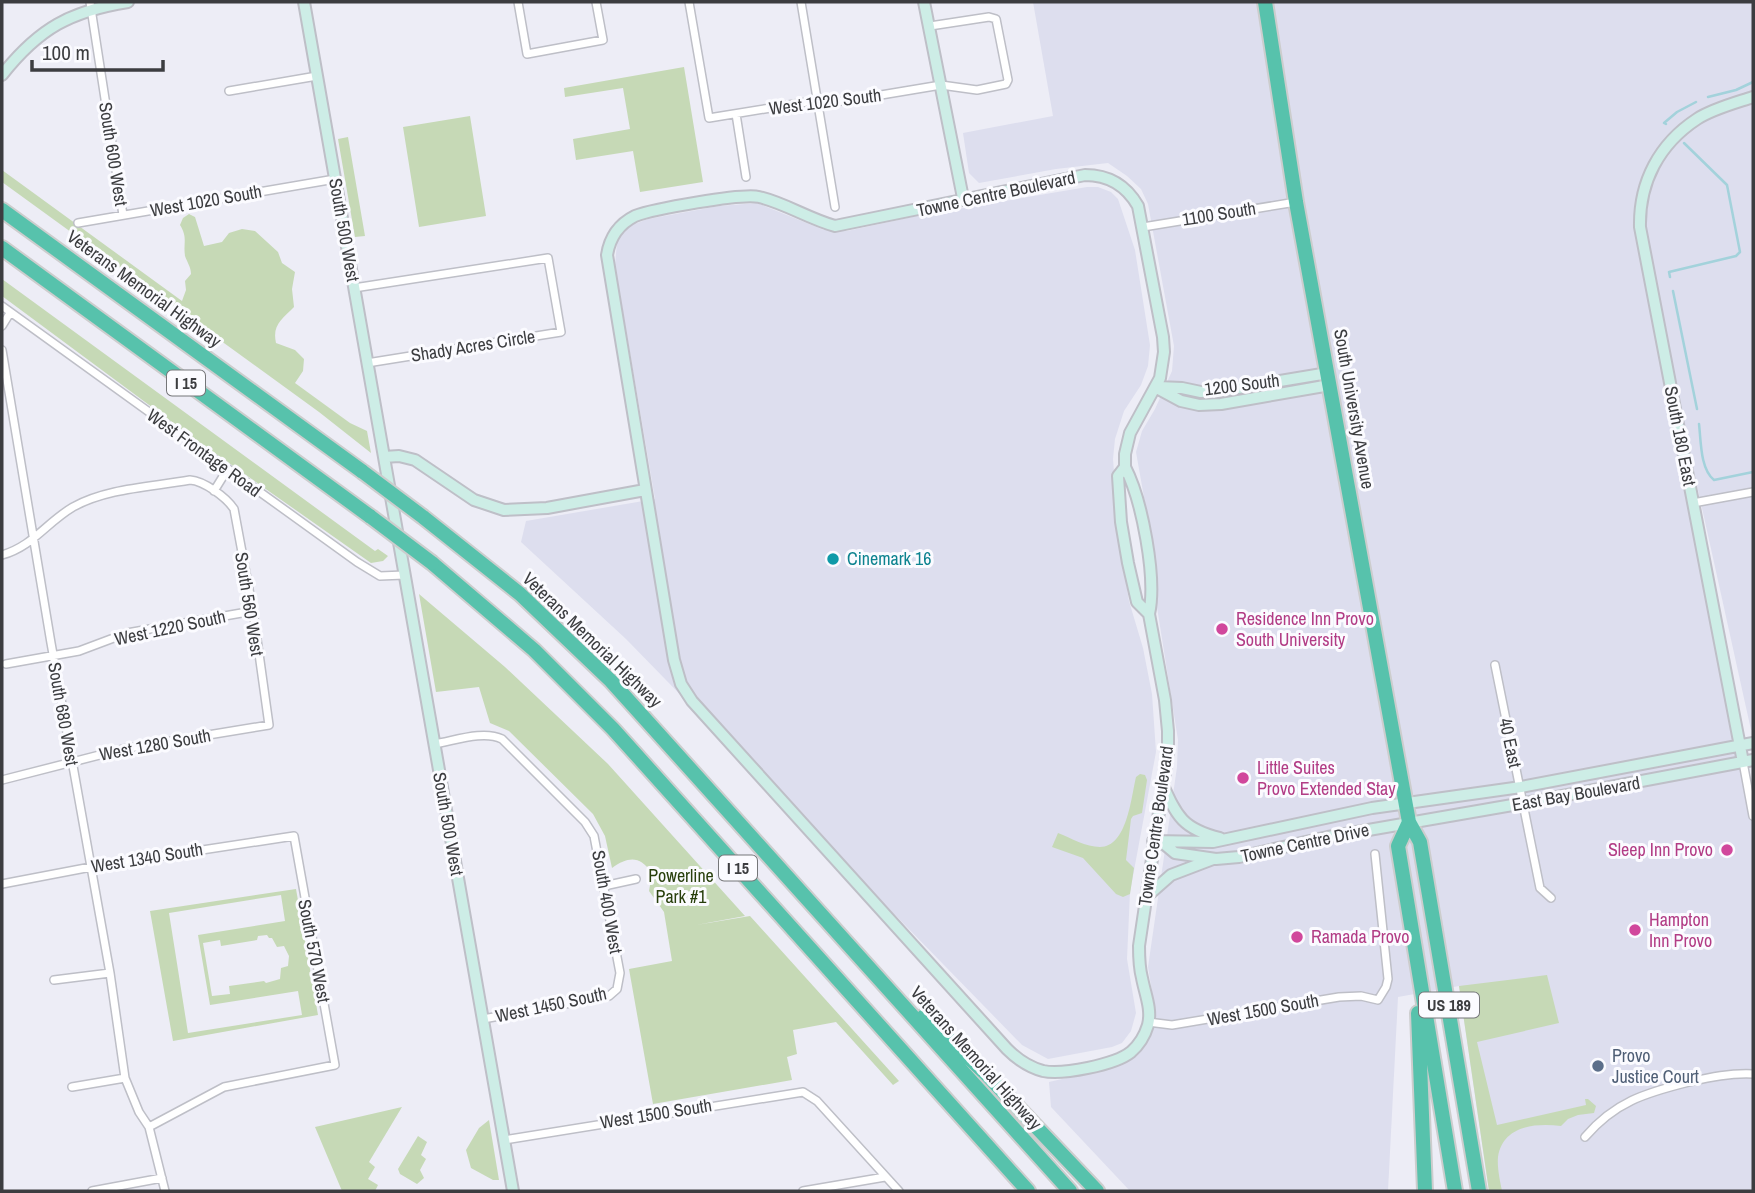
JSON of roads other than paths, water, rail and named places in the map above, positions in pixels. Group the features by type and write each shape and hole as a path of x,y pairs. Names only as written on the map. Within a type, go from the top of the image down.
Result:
{"highway":[{"name":"South University Avenue","path":"1265,2 1296,202 1409,822 1420,842 1479,1191"},
{"name":"Veterans Memorial Highway","path":"2,210 424,517 512,587 596,666 654,727 1070,1191"},
{"name":"I 15","path":"2,248 432,563 534,650 613,729 1028,1191"},
{"name":"South University Avenue","path":"1409,822 1398,846 1455,1191"},
{"path":"854,951 987,1075 1097,1191"},
{"path":"1417,970 1425,1191"}],"street":[{"path":"2,75 34,41 58,22 90,6 128,2"},
{"name":"South 500 West","path":"304,2 513,1191"},
{"path":"518,2 527,54 603,40 596,2"},
{"name":"West 1020 South","path":"689,2 709,118 818,101 845,101 941,85 977,90 1002,85 1008,80 994,17 930,26"},
{"path":"801,2 835,207"},
{"path":"924,2 963,198"},
{"name":"South 600 West","path":"90,6 123,215"},
{"path":"229,91 317,76"},
{"name":"South 180 East","path":"1753,97 1698,118 1668,144 1650,171 1641,199 1640,227 1740,746 1748,761 1753,816"},
{"path":"736,114 746,177"},
{"name":"Towne Centre Boulevard","path":"1077,176 1100,176 1116,182 1132,196 1138,206 1163,344 1163,364 1155,387 1130,433 1125,467 1118,476 1122,531 1137,602 1149,614 1168,721 1168,752 1162,782 1158,842 1139,946 1149,1022 1138,1045 1124,1057 1068,1071 1044,1071 1030,1067 1016,1058 687,695 674,660 608,268 610,243 622,224 648,212 744,196 762,197 835,226 902,214 963,198 1077,176"},
{"name":"West 1020 South","path":"78,223 335,179"},
{"name":"1100 South","path":"1143,228 1296,202"},
{"name":"Shady Acres Circle","path":"354,288 548,258 561,332 367,363"},
{"name":"West Frontage Road","path":"2,306 368,570 380,576 404,575"},
{"path":"2,326 10,313"},
{"name":"South 680 West","path":"2,349 53,656 110,973 125,1078 149,1128"},
{"name":"1200 South","path":"1155,387 1200,392 1329,379"},
{"name":"1200 South","path":"1155,387 1181,401 1199,405 1221,404 1329,379"},
{"path":"384,457 399,456 415,460 484,505 512,511 547,508 645,490"},
{"path":"1125,467 1134,488 1148,559 1153,596 1149,614"},
{"path":"2,555 18,551 73,507 104,495 190,480 214,491 227,470"},
{"name":"South 560 West","path":"214,491 234,509 253,611 269,725"},
{"path":"1693,503 1753,492"},
{"name":"West 1220 South","path":"6,664 88,648 127,633 253,611"},
{"name":"40 East","path":"1495,665 1540,888 1551,898"},
{"name":"West 1280 South","path":"2,780 123,749 269,725"},
{"name":"South 400 West","path":"434,744 496,736 506,742 585,822 597,844 620,973 617,989"},
{"name":"East Bay Boulevard","path":"1406,804 1521,787 1753,743"},
{"name":"East Bay Boulevard","path":"1409,822 1748,761"},
{"path":"1162,782 1181,820 1191,829 1226,840"},
{"name":"Towne Centre Drive","path":"1158,842 1213,842 1309,820 1406,804"},
{"name":"Towne Centre Drive","path":"1158,842 1175,853 1216,859 1259,854 1328,837 1409,822"},
{"name":"West 1340 South","path":"2,884 90,867 293,836"},
{"name":"South 570 West","path":"149,1128 224,1087 335,1065 293,836"},
{"name":"West 1500 South","path":"1149,1022 1172,1025 1339,997 1361,996 1378,1000 1388,979 1375,854"},
{"path":"1146,897 1171,875 1216,859"},
{"path":"604,886 636,879"},
{"path":"54,980 110,973"},
{"name":"West 1450 South","path":"483,1019 603,998 617,989"},
{"path":"1585,1137 1599,1120 1629,1100 1651,1091 1721,1074 1753,1074"},
{"path":"72,1087 125,1078"},
{"name":"West 1500 South","path":"504,1140 795,1091 807,1093 817,1101 886,1177"},
{"path":"149,1128 165,1191"},
{"path":"803,1191 886,1177 898,1191"},
{"path":"92,1191 162,1178"}],"waterway":[{"path":"1708,97 1736,90 1753,82"},
{"path":"1666,124 1664,123 1677,112 1696,102"},
{"path":"1670,277 1669,272 1736,256 1740,252 1727,185 1684,143"},
{"path":"1673,291 1697,409"},
{"path":"1699,424 1704,462 1714,480 1753,472"}],"place":[{"name":"Cinemark 16","path":"833,559"},
{"name":"Residence Inn Provo South University","path":"1222,629"},
{"name":"Little Suites Provo Extended Stay","path":"1243,778"},
{"name":"Sleep Inn Provo","path":"1727,850"},
{"name":"Hampton Inn Provo","path":"1635,930"},
{"name":"Ramada Provo","path":"1297,937"},
{"name":"Provo Justice Court","path":"1598,1066"}],"park label":[{"name":"Powerline Park #1","path":"681,886"}]}
